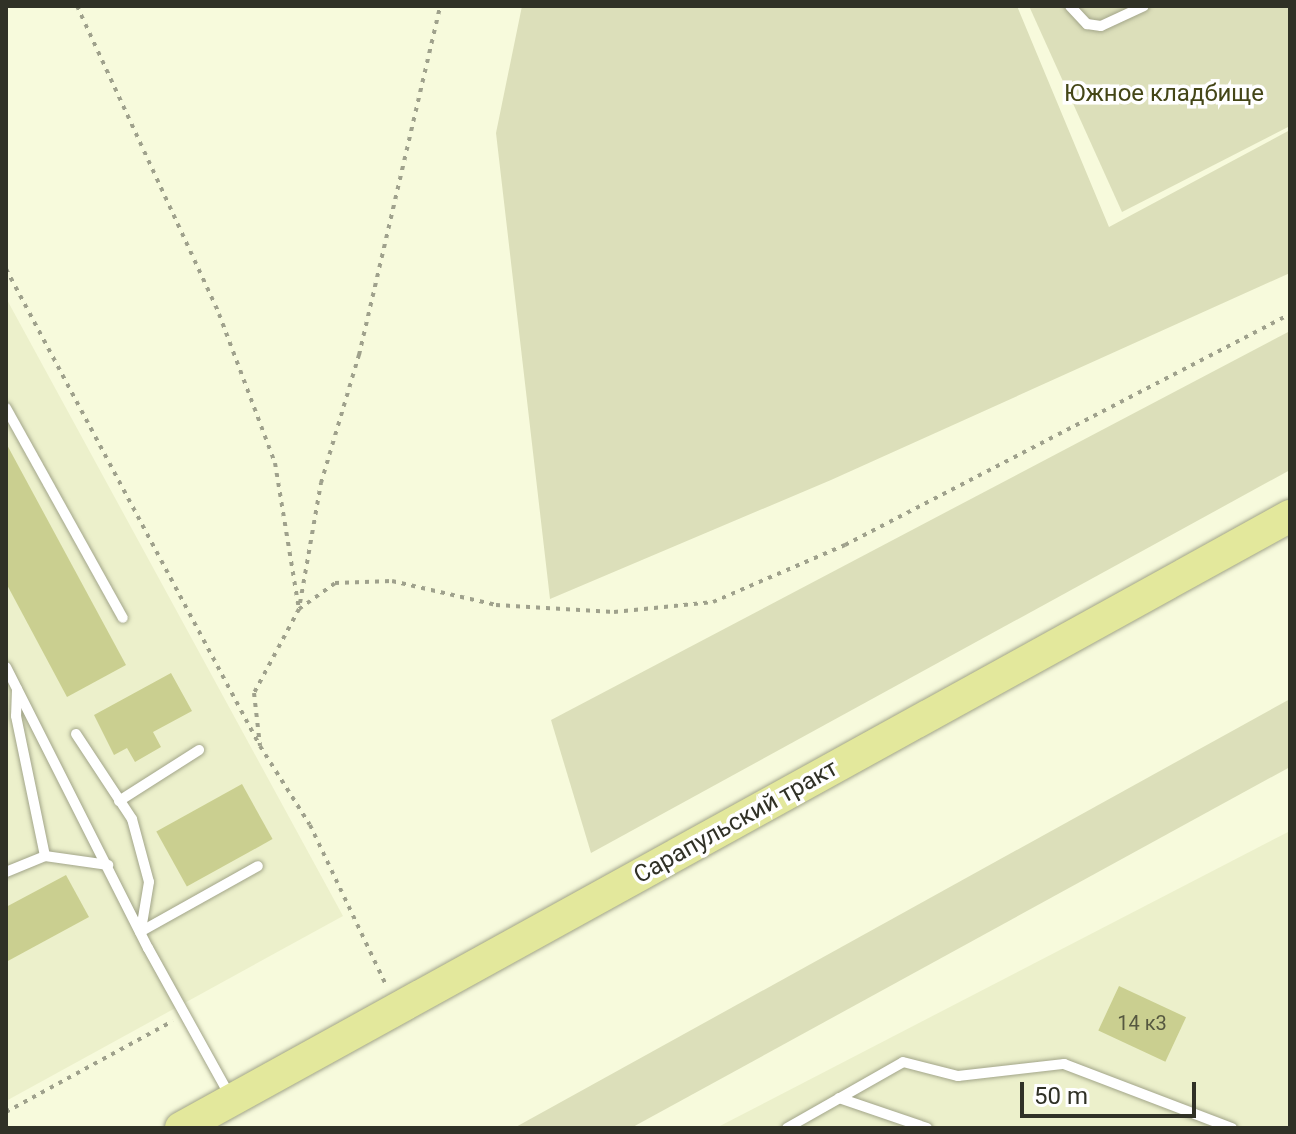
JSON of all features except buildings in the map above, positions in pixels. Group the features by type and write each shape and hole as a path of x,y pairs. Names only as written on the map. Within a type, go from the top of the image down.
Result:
{"main road":[{"name":"Сарапульский тракт","path":"181,1128 1290,516"}],"lane":[{"path":"1070,6 1087,24 1101,26 1144,6"},
{"path":"6,408 123,618"},
{"path":"6,667 140,932 232,1100"},
{"path":"17,688 16,716 45,856"},
{"path":"76,734 132,819 149,882 140,932"},
{"path":"119,801 199,750"},
{"path":"6,872 45,856 108,865"},
{"path":"140,932 258,866"},
{"path":"787,1128 903,1062 958,1076 1064,1064 1232,1128"},
{"path":"839,1098 927,1128"}],"path":[{"path":"77,6 219,314 275,463 299,609"},
{"path":"260,746 254,693 299,609 321,483 359,355 440,6"},
{"path":"6,269 260,746 310,825 397,1009"},
{"path":"299,609 335,583 392,581 496,605 614,612 713,602 845,545 1290,314"},
{"path":"6,1112 185,1015"}],"shaded area":[{"path":"6,298 343,916 6,1101"},
{"path":"1290,831 1290,1128 716,1128"}],"green space":[{"path":"522,6 1017,6 1109,227 1290,130 1290,273 831,480 550,599 496,133"},
{"name":"Южное кладбище","path":"1029,6 1290,6 1290,126 1122,212"},
{"path":"1290,331 1290,470 591,853 551,720"},
{"path":"1290,699 1290,767 631,1128 514,1128"}]}
